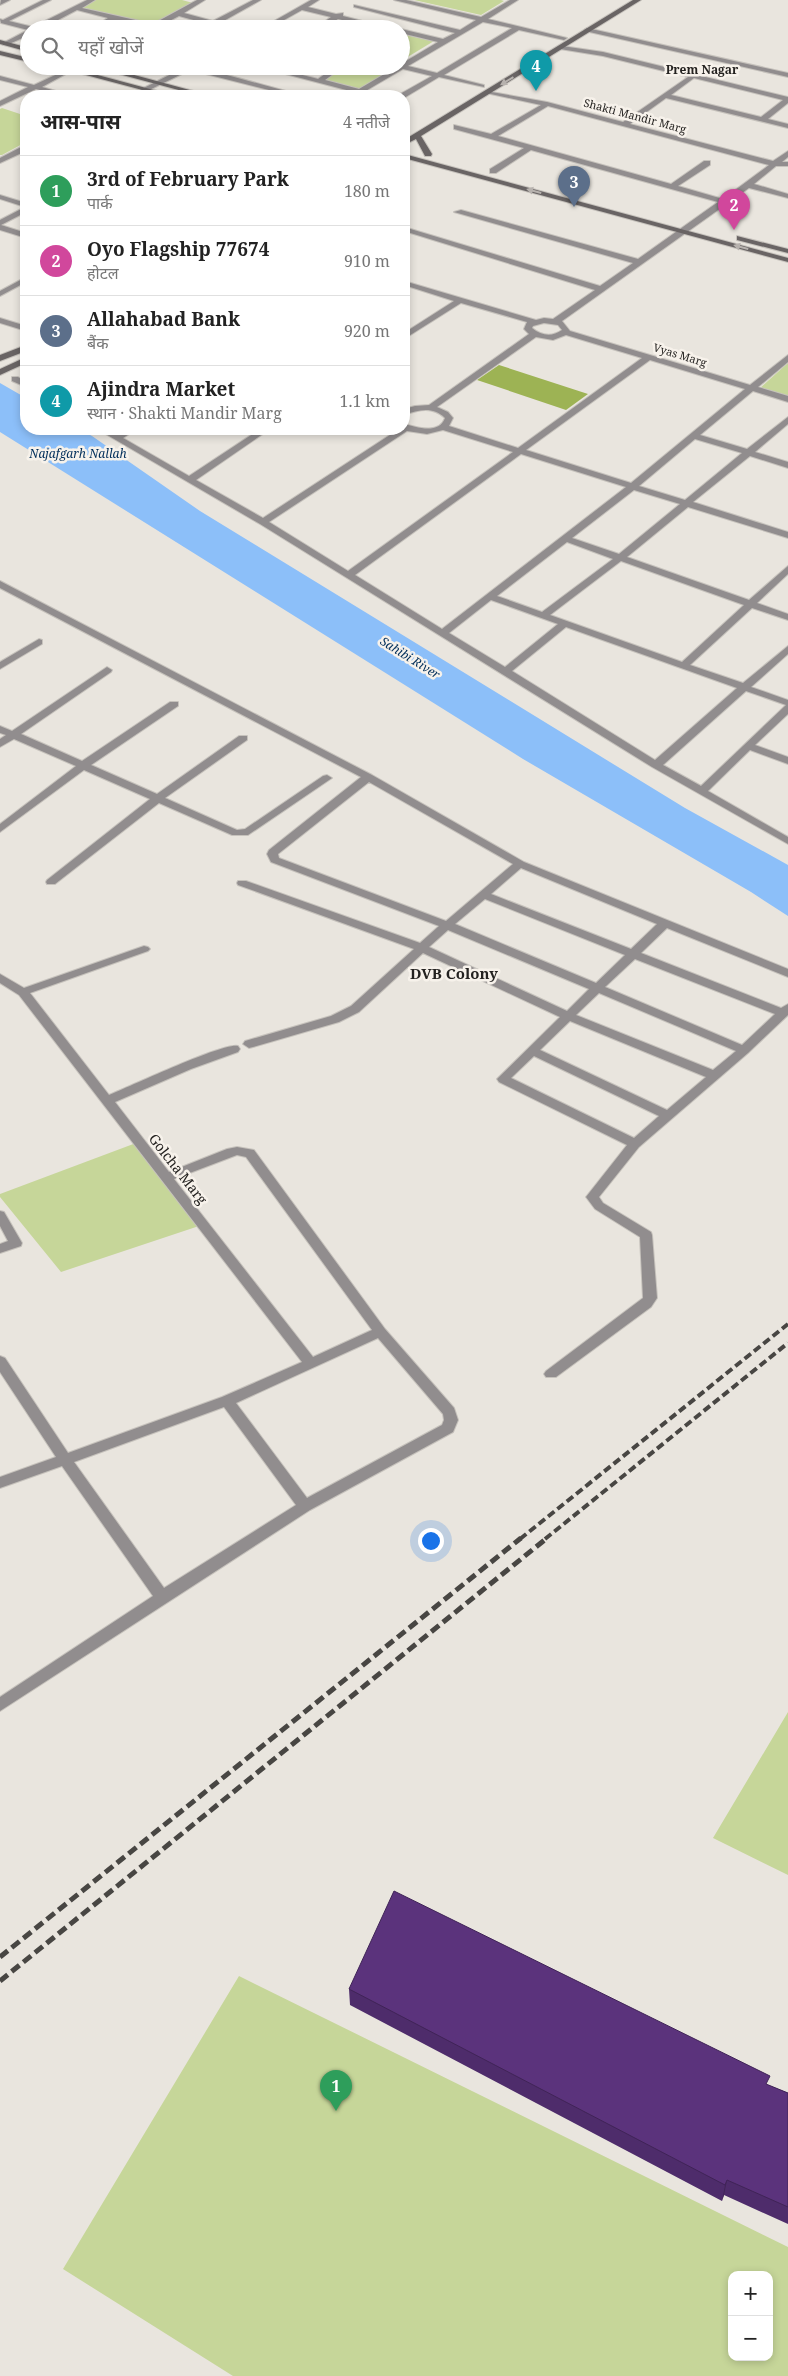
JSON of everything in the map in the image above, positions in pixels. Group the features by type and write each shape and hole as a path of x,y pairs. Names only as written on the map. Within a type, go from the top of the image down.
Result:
{"street":[{"path":"0,3 7,0"},
{"path":"1,21 48,0"},
{"path":"52,20 92,0"},
{"path":"187,0 200,1"},
{"path":"221,20 258,0"},
{"path":"280,20 316,0"},
{"path":"331,20 367,0"},
{"path":"397,0 413,2 481,20 564,38"},
{"path":"410,61 515,0"},
{"path":"410,139 564,38 626,0"},
{"path":"424,121 562,48 587,30 638,0"},
{"path":"166,20 200,1"},
{"path":"356,6 461,32"},
{"path":"76,8 121,20"},
{"path":"302,8 353,20"},
{"path":"178,14 203,20"},
{"path":"110,20 114,18"},
{"path":"1,21 20,27"},
{"path":"410,92 517,28"},
{"path":"587,30 788,75"},
{"path":"410,34 442,41"},
{"path":"3,43 20,35"},
{"path":"3,43 20,48"},
{"path":"562,48 603,54 788,99"},
{"path":"0,53 20,58"},
{"name":"Shakti Mandir Marg","path":"410,68 772,166 788,164"},
{"path":"29,90 60,75"},
{"path":"89,75 146,90 175,75"},
{"path":"127,75 185,90"},
{"path":"221,75 277,90"},
{"path":"294,75 356,90"},
{"path":"318,81 327,75"},
{"path":"362,90 386,75"},
{"path":"624,125 693,76"},
{"path":"0,78 47,90"},
{"path":"0,104 20,94"},
{"path":"665,96 788,126"},
{"path":"762,120 788,99"},
{"path":"492,136 547,104"},
{"path":"457,127 725,202"},
{"path":"417,135 427,158"},
{"path":"493,172 531,148"},
{"path":"2,159 20,151"},
{"path":"410,153 788,260"},
{"path":"410,285 534,322 556,321 725,202 788,154"},
{"path":"410,157 427,158 493,172 788,251"},
{"path":"410,163 427,158"},
{"path":"672,187 706,163"},
{"path":"772,166 788,172"},
{"path":"748,185 788,196"},
{"path":"0,197 20,203"},
{"path":"458,212 639,262"},
{"path":"0,225 20,213"},
{"path":"0,225 20,233"},
{"path":"410,231 602,289"},
{"path":"0,294 20,282"},
{"path":"410,333 460,300"},
{"path":"0,320 20,328"},
{"path":"534,322 528,330 534,335 551,337 565,332 566,327 556,321"},
{"name":"Vyas Marg","path":"565,332 788,399"},
{"path":"430,408 534,335"},
{"path":"0,358 20,350"},
{"path":"348,575 648,357"},
{"path":"443,633 632,487 788,358"},
{"path":"1,372 20,363"},
{"path":"15,379 20,382"},
{"path":"410,410 430,408 439,410 448,418 448,423 443,427 425,432 410,429"},
{"path":"544,615 620,558 788,420"},
{"path":"443,427 788,535"},
{"path":"112,435 263,522 656,765 788,841"},
{"path":"118,438 123,435"},
{"path":"188,480 257,435"},
{"path":"263,522 394,435"},
{"path":"695,436 788,465"},
{"path":"564,538 788,617"},
{"path":"684,665 788,570"},
{"path":"0,584 368,777 520,864 788,973"},
{"path":"491,596 788,703"},
{"path":"506,671 565,623"},
{"path":"0,666 39,642"},
{"path":"656,765 788,650"},
{"path":"0,744 107,670"},
{"path":"0,829 84,766 174,704"},
{"path":"702,791 788,708"},
{"path":"0,728 236,833 245,833 327,778"},
{"path":"51,882 158,798 243,738"},
{"path":"750,746 788,760"},
{"path":"368,777 273,852 275,860 446,925 744,1050"},
{"path":"249,1044 335,1020 355,1009 446,925 485,895 520,864"},
{"path":"242,883 422,948 568,1016 713,1075"},
{"path":"485,895 632,954 785,1011 744,1050 635,1144 592,1197 599,1206 646,1235 650,1298 646,1304 550,1374"},
{"path":"635,1144 503,1079 666,922"},
{"path":"0,978 23,992 144,949"},
{"name":"Golcha Marg","path":"23,992 310,1363"},
{"path":"106,1101 187,1066 234,1049"},
{"path":"532,1051 669,1116"},
{"path":"1,1702 304,1506 448,1428 451,1420 448,1412 380,1332 250,1153 237,1151 227,1153 165,1178"},
{"path":"0,1214 16,1244 0,1249"},
{"path":"0,1484 227,1401 380,1332"},
{"path":"0,1361 65,1460 162,1597"},
{"path":"227,1401 304,1506"}],"green space":[{"path":"95,0 182,0 193,3 161,20 130,20 79,8"},
{"path":"414,0 501,0 504,1 481,15"},
{"path":"410,36 434,41 410,56"},
{"path":"329,75 383,75 360,89 321,80"},
{"path":"0,109 20,114 20,145 2,155 0,155"},
{"path":"788,363 788,396 760,388"},
{"path":"499,365 588,394 566,410 477,380"},
{"path":"136,1143 205,1224 61,1272 0,1197 0,1194"},
{"path":"788,1712 788,1875 713,1838"},
{"path":"239,1976 788,2247 788,2376 233,2376 63,2269"}],"water":[{"name":"Najafgarh Nallah","path":"0,383 20,395 20,435 92,436 200,511 685,808 788,865 788,916 751,892 523,759 0,432"}],"building":[{"path":"394,1891 770,2076 766,2084 788,2093 788,2207 727,2180 725,2185 349,1989"}],"railway":[{"path":"520,1539 788,1324"},
{"path":"545,1539 788,1343"},
{"path":"0,1957 521,1538"},
{"path":"0,1981 547,1538"}],"place":[{"name":"Ajindra Market","path":"536,91"},
{"name":"Allahabad Bank","path":"574,207"},
{"name":"Oyo Flagship 77674","path":"734,230"},
{"name":"3rd of February Park","path":"336,2111"}],"district":[{"name":"Prem Nagar","path":"702,70"},
{"name":"DVB Colony","path":"454,974"}],"water label":[{"name":"Sahibi River","path":"410,658"}]}
